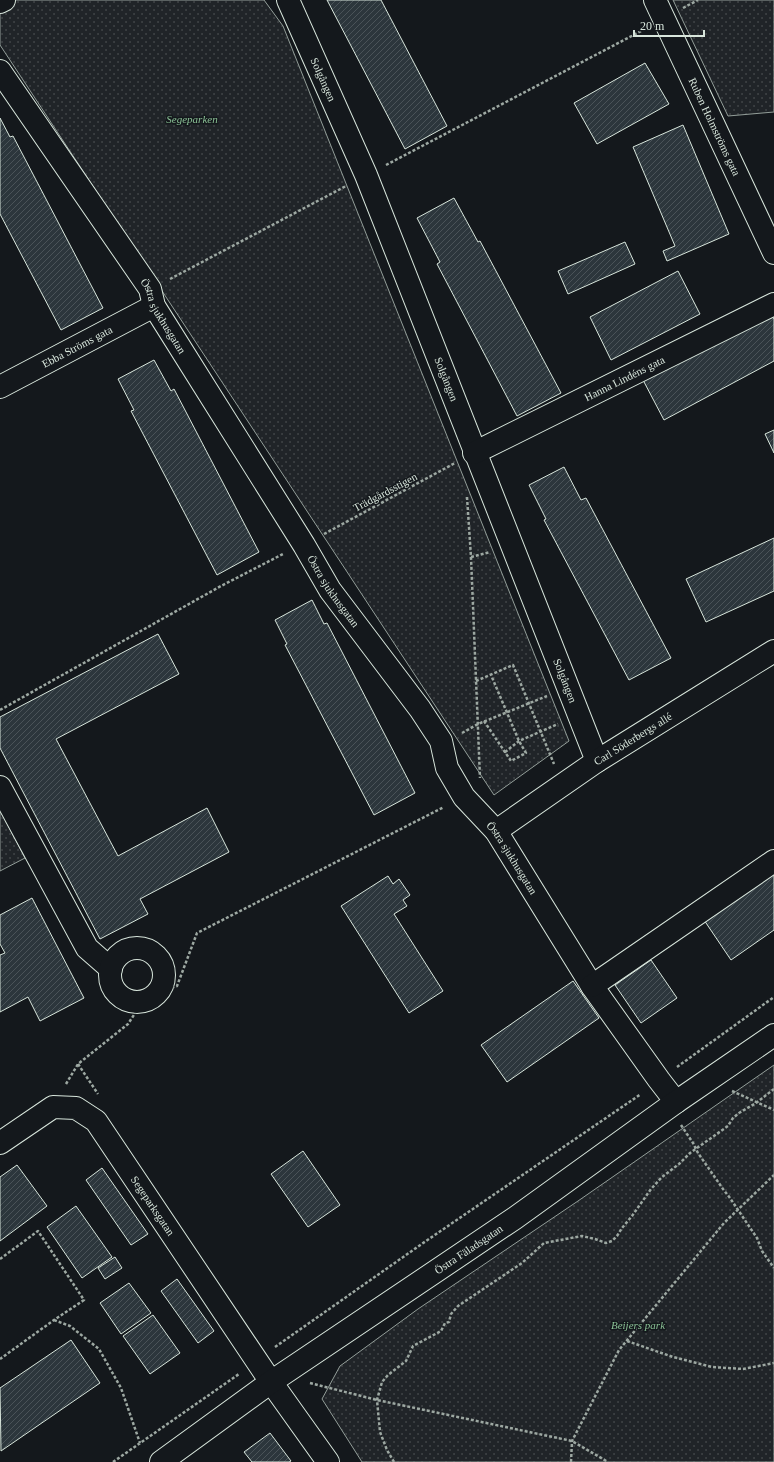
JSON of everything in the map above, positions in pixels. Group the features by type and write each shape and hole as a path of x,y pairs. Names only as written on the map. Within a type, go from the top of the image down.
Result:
{"street":[{"path":"0,2 4,0"},
{"name":"Solgången","path":"288,0 366,175 474,453 597,761"},
{"name":"Ruben Holmströms gata","path":"659,9 774,253"},
{"name":"Östra sjukhusgatan","path":"0,71 152,298 168,328 304,545 330,590 420,709 441,741 447,768 464,797 489,824 597,994 659,1080 678,1112"},
{"name":"Ebba Ströms gata","path":"0,387 152,298"},
{"name":"Hanna Lindéns gata","path":"474,453 774,304"},
{"name":"Carl Söderbergs allé","path":"489,824 566,783 597,761 774,651"},
{"path":"0,787 87,948 110,969"},
{"path":"597,994 774,861"},
{"path":"136,948 148,951 159,959 163,967 164,976 162,984 150,997 134,1002 125,999 118,994 113,987 110,978 110,969 119,954 127,949 136,948"},
{"name":"Östra Fäladsgatan","path":"161,1462 271,1382 515,1218 678,1112 774,1035"},
{"path":"0,1143 53,1107"},
{"name":"Segeparksgatan","path":"53,1107 76,1108 96,1121 271,1382 328,1462"}],"path":[{"path":"152,298 659,9 698,0"},
{"name":"Trädgårdsstigen","path":"0,710 221,586 284,553 304,545 474,453"},
{"path":"467,497 478,724 489,824"},
{"path":"476,681 513,665 555,766 566,783"},
{"path":"484,721 511,762 526,753 519,741 491,675"},
{"path":"442,746 484,721 568,687"},
{"path":"505,752 519,741 579,715"},
{"path":"53,1107 78,1064 128,1024 150,997 177,986 197,933 464,797"},
{"path":"113,1462 659,1080 774,997"},
{"path":"728,1089 774,1110"},
{"path":"394,1462 387,1450 380,1432 377,1400 382,1382 388,1374 406,1361 413,1346 441,1331 445,1323 449,1322 451,1314 458,1306 522,1263 544,1243 582,1236 606,1243 612,1241 662,1176 679,1164 690,1153 728,1126 733,1118 739,1113 756,1103 774,1089"},
{"path":"678,1112 698,1153 737,1209 774,1268"},
{"path":"571,1462 572,1441 619,1350 724,1223 774,1175"},
{"path":"0,1259 38,1231 84,1300 0,1360"},
{"path":"54,1320 70,1326 99,1350 121,1388 140,1443"},
{"path":"627,1341 673,1357 712,1367 743,1369 774,1363"},
{"path":"308,1382 377,1400 572,1441 608,1462"}],"green space":[{"name":"Segeparken","path":"0,0 264,0 283,26 569,741 494,795 0,45"},
{"path":"673,0 774,0 774,112 728,116"},
{"path":"0,810 25,858 0,871"},
{"name":"Beijers park","path":"774,1065 774,1462 362,1462 322,1399 340,1366 418,1309 578,1201"}],"building":[{"path":"327,0 381,0 447,126 405,149"},
{"path":"645,63 669,104 597,144 574,103"},
{"path":"0,118 10,137 13,136 103,308 61,330 0,214"},
{"path":"683,125 729,234 667,261 663,251 675,246 633,147"},
{"path":"454,198 478,242 480,241 561,393 517,416 437,264 440,262 417,218"},
{"path":"625,242 635,264 568,294 558,271"},
{"path":"678,271 700,314 611,360 590,317"},
{"path":"770,313 774,319 774,361 664,420 643,380"},
{"path":"154,360 171,391 174,389 259,552 217,575 131,411 134,410 118,379"},
{"path":"774,430 774,453 765,434"},
{"path":"564,467 581,500 586,498 671,658 629,680 544,520 546,519 529,485"},
{"path":"774,538 774,591 706,622 686,579"},
{"path":"312,600 324,624 327,623 415,793 374,815 285,645 287,644 275,620"},
{"path":"158,634 179,674 56,739 118,856 207,808 229,852 140,899 148,914 100,939 0,748 0,717"},
{"path":"774,871 774,930 731,960 704,920"},
{"path":"388,876 393,884 399,879 410,895 403,900 407,906 394,914 443,991 409,1013 341,906"},
{"path":"32,898 84,998 40,1021 28,997 0,1012 0,955 5,953 0,944 0,915"},
{"path":"651,960 677,998 641,1023 615,985"},
{"path":"573,981 599,1018 507,1082 481,1045"},
{"path":"303,1151 340,1205 308,1227 271,1174"},
{"path":"17,1165 47,1206 0,1241 0,1177"},
{"path":"102,1168 148,1234 131,1245 86,1180"},
{"path":"76,1206 112,1257 82,1278 47,1227"},
{"path":"115,1257 122,1268 105,1279 98,1268"},
{"path":"177,1279 214,1331 198,1343 161,1291"},
{"path":"129,1283 151,1313 121,1334 100,1303"},
{"path":"153,1315 180,1353 150,1374 123,1336"},
{"path":"71,1340 100,1383 1,1451 0,1388"},
{"path":"270,1433 291,1461 252,1462 244,1452"}]}
